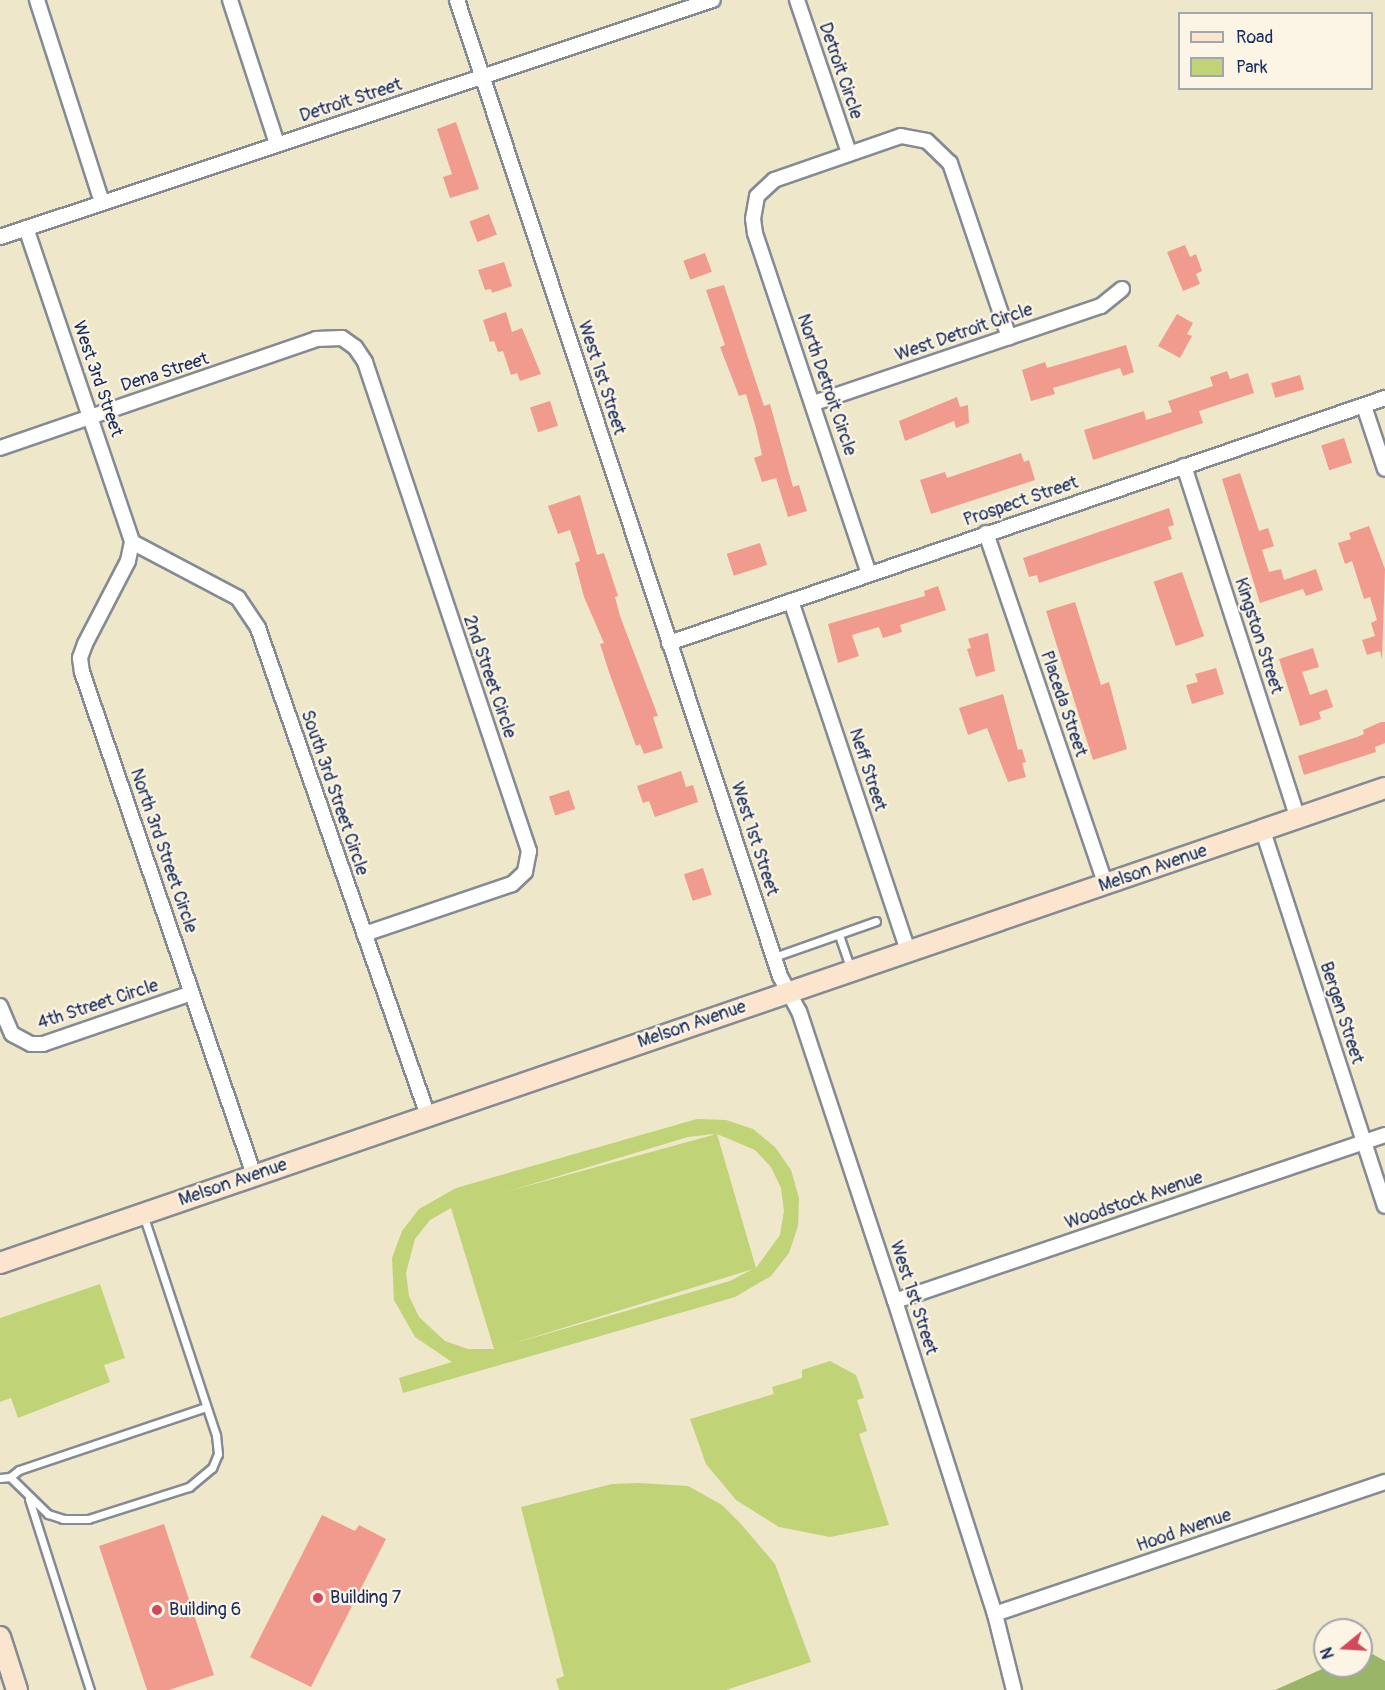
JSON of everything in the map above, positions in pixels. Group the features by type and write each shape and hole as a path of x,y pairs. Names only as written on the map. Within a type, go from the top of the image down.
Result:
{"street":[{"path":"37,0 102,203"},
{"path":"230,0 277,144"},
{"name":"West 1st Street","path":"457,0 774,957 799,1011 896,1301 995,1614 1014,1690"},
{"name":"Detroit Street","path":"0,237 713,0"},
{"name":"Detroit Circle","path":"797,0 849,153"},
{"path":"849,153 901,136 927,141 950,163 1009,337"},
{"name":"North Detroit Circle","path":"849,153 774,180 757,196 753,206 755,232 869,574"},
{"name":"West 3rd Street","path":"26,228 132,542"},
{"name":"West Detroit Circle","path":"814,404 1101,306 1122,289"},
{"name":"Dena Street","path":"0,448 316,339 342,338"},
{"name":"2nd Street Circle","path":"342,338 355,346 365,362 528,851 525,872 512,884 364,934"},
{"name":"Prospect Street","path":"669,643 1385,398"},
{"path":"1364,406 1385,469"},
{"name":"Kingston Street","path":"1184,466 1298,818"},
{"name":"Placeda Street","path":"986,533 1106,886"},
{"name":"South 3rd Street Circle","path":"132,542 238,598 250,613 428,1116"},
{"name":"North 3rd Street Circle","path":"132,542 128,561 85,644 80,658 82,672 254,1175"},
{"name":"Neff Street","path":"791,601 908,951"},
{"name":"Melson Avenue","path":"0,1263 851,970 1106,886 1385,788"},
{"name":"Bergen Street","path":"1263,831 1385,1206"},
{"name":"4th Street Circle","path":"0,1006 12,1034 31,1044 43,1044 192,993"},
{"name":"Woodstock Avenue","path":"896,1301 1385,1135"},
{"name":"Hood Avenue","path":"995,1614 1385,1482"},
{"path":"0,1637 17,1690"}],"lane":[{"path":"774,957 876,921"},
{"path":"839,935 851,970"},
{"path":"10,1477 48,1514 63,1519 88,1519 189,1487 202,1479 218,1454 216,1435 143,1214"},
{"path":"0,1478 10,1477 19,1470 206,1407"},
{"path":"28,1496 90,1690"}],"green space":[{"path":"697,1119 726,1120 753,1129 775,1147 791,1170 799,1198 798,1226 789,1253 771,1276 735,1297 403,1393 399,1378 452,1362 415,1337 394,1300 392,1258 402,1231 419,1209 456,1188","holes":["713,1134 502,1193 688,1137","717,1134 755,1150 771,1167 781,1188 784,1211 780,1235 756,1268","451,1208 494,1349 468,1349 445,1341 419,1317 409,1296 406,1273 415,1239 430,1220","753,1269 730,1281 508,1345"]},
{"path":"100,1284 125,1358 104,1365 110,1382 18,1418 11,1398 0,1402 0,1318"},
{"path":"830,1361 856,1375 864,1398 857,1400 867,1431 859,1434 889,1525 830,1537 779,1527 736,1500 706,1464 690,1419 774,1394 772,1387 802,1378 802,1370"},
{"path":"612,1484 688,1486 722,1505 740,1523 775,1564 811,1662 726,1690 559,1690 556,1679 564,1676 521,1507"},
{"path":"1373,1654 1385,1661 1385,1690 1275,1690 1313,1673 1313,1678 1373,1678"}],"building":[{"path":"456,122 479,189 450,198 443,177 452,174 437,129"},
{"path":"489,214 497,235 477,242 469,222"},
{"path":"1185,245 1190,257 1196,254 1202,271 1196,274 1200,284 1183,291 1167,252"},
{"path":"705,253 712,272 690,280 683,261"},
{"path":"504,262 512,286 492,293 491,289 485,290 478,270"},
{"path":"724,285 764,406 770,404 793,487 799,485 807,511 788,517 776,478 762,482 754,458 762,455 756,428 746,394 739,396 720,347 725,345 706,290"},
{"path":"506,312 512,332 522,328 541,374 520,381 517,373 511,375 503,351 498,352 494,341 490,342 483,320"},
{"path":"1177,314 1193,323 1187,334 1192,336 1180,358 1158,346"},
{"path":"1126,345 1134,372 1123,376 1120,368 1053,388 1055,394 1031,401 1022,370 1045,362 1047,368"},
{"path":"1227,371 1230,379 1248,373 1254,393 1199,411 1203,423 1093,460 1084,430 1144,411 1146,420 1172,412 1168,401 1213,386 1210,377"},
{"path":"1300,375 1304,389 1275,398 1271,383"},
{"path":"957,397 960,407 968,405 969,423 956,428 954,421 905,441 899,421"},
{"path":"550,401 558,426 538,432 530,407"},
{"path":"1344,438 1352,463 1329,470 1321,445"},
{"path":"1021,453 1024,462 1029,460 1035,480 931,514 920,480 945,472 947,478"},
{"path":"1240,473 1259,531 1268,528 1274,546 1262,550 1269,572 1281,569 1284,580 1316,569 1323,590 1306,596 1303,589 1260,603 1222,479"},
{"path":"580,495 597,555 604,553 618,596 615,597 620,616 658,716 653,717 663,748 644,754 640,744 636,746 600,644 604,643 584,597 575,563 580,561 570,530 558,534 548,506"},
{"path":"1169,508 1174,525 1168,527 1172,539 1039,583 1037,575 1029,577 1023,558"},
{"path":"1369,526 1385,569 1382,659 1380,651 1367,655 1362,640 1375,636 1371,623 1377,620 1370,597 1364,599 1352,561 1345,564 1338,543 1351,539 1349,533"},
{"path":"760,543 767,565 734,576 727,554"},
{"path":"1182,572 1204,636 1176,646 1154,582"},
{"path":"938,586 946,610 900,625 902,632 883,638 879,627 852,635 859,656 838,663 828,624 925,596 924,591"},
{"path":"1075,602 1101,685 1109,682 1127,749 1093,760 1046,611"},
{"path":"988,633 995,671 976,677 967,649 971,648 968,639"},
{"path":"1313,648 1319,667 1302,672 1310,695 1327,689 1333,707 1319,712 1321,719 1300,726 1279,659"},
{"path":"1216,668 1224,694 1192,704 1186,685 1198,682 1195,674"},
{"path":"1003,694 1018,750 1022,749 1026,762 1022,763 1026,777 1008,782 987,728 968,735 959,708"},
{"path":"1385,722 1385,743 1375,747 1376,752 1304,775 1298,756 1357,737 1364,734 1363,730"},
{"path":"681,771 686,787 693,785 698,802 655,817 649,801 643,803 637,786"},
{"path":"569,790 575,809 555,816 549,796"},
{"path":"703,868 712,895 693,901 684,874"},
{"name":"Building 7","path":"322,1515 355,1531 359,1525 386,1539 311,1687 250,1657"},
{"name":"Building 6","path":"164,1524 214,1675 169,1690 147,1690 99,1546"}],"place":[{"name":"Building 7","path":"318,1598"},
{"name":"Building 6","path":"157,1610"}]}
